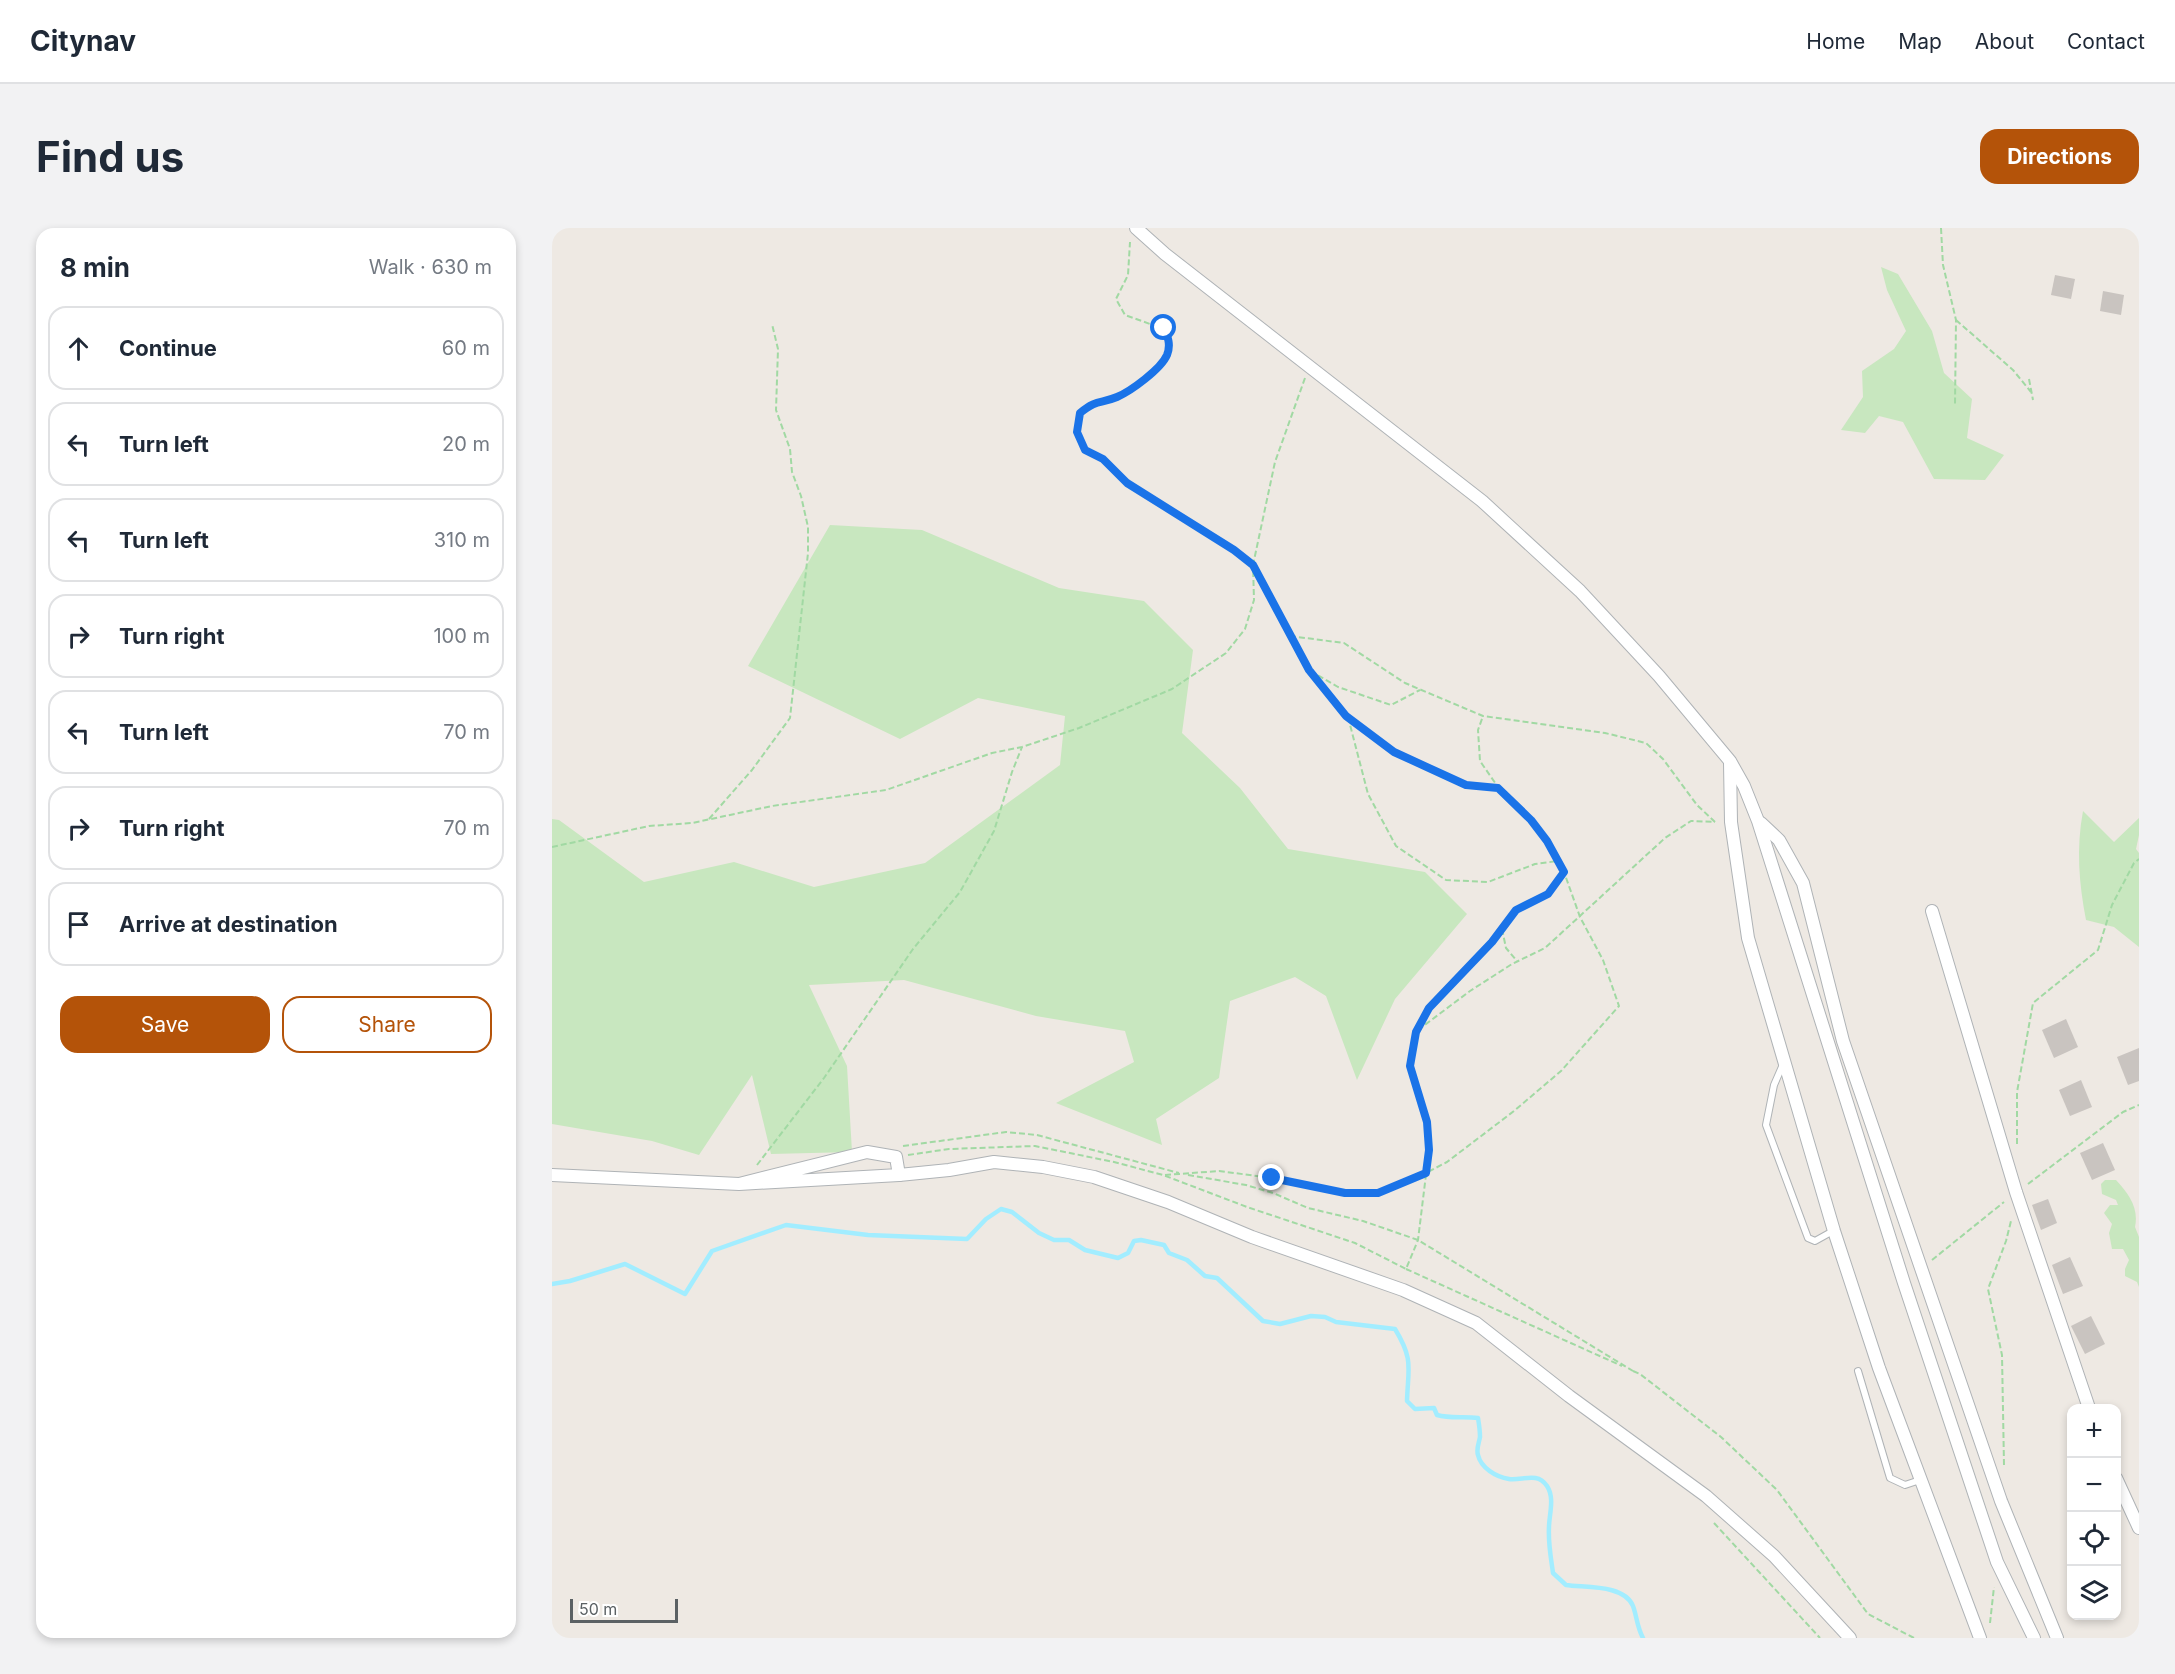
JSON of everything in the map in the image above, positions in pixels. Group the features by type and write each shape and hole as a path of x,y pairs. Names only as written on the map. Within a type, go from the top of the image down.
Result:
{"street":[{"path":"1136,228 1165,254 1482,501 1580,591 1659,676 1730,762 1744,786 1758,821 1904,1283 1997,1562 2034,1638"},
{"path":"1730,762 1731,822 1748,938 1834,1231 1879,1368 1980,1638"},
{"path":"1758,821 1779,840 1803,883 1843,1041 2001,1501 2057,1638"},
{"path":"1932,911 2016,1192 2088,1404"},
{"path":"739,1184 867,1152 899,1152 898,1176"},
{"path":"552,1176 739,1184 898,1176 994,1162 1043,1167 1094,1177 1168,1202 1252,1237 1403,1290 1476,1323 1569,1396 1706,1496 1774,1556 1850,1638"},
{"path":"2121,1489 2139,1528"}],"lane":[{"path":"1784,1061 1774,1085 1766,1125 1808,1238 1815,1241 1834,1231"},
{"path":"1858,1371 1890,1478 1905,1485 1921,1480"}],"path":[{"path":"1941,228 1943,265 1956,320 1955,404"},
{"path":"1130,240 1128,275 1116,299 1125,315 1164,328 1169,339 1167,356 1148,377 1118,397 1093,403 1080,413 1077,432 1085,450 1103,459 1127,483 1191,522 1253,565 1309,670 1348,717 1394,752 1414,762 1466,785 1498,788"},
{"path":"1956,320 2013,370 2031,392"},
{"path":"709,819 752,770 790,718 808,553 808,527 801,496 792,472 790,449 776,410 778,349 772,324"},
{"path":"552,847 649,826 709,819 772,806 886,790 992,753 1022,747 1070,731 1172,689 1226,653 1245,629 1254,600 1253,565 1275,462 1309,367"},
{"path":"2029,379 2033,400"},
{"path":"1290,636 1344,643 1405,683 1483,716 1605,733 1646,743 1663,759 1697,805 1715,822"},
{"path":"1309,670 1338,687 1391,705 1421,689"},
{"path":"1163,1175 1219,1172 1272,1178 1345,1193 1378,1193 1447,1162 1514,1112 1561,1071 1619,1006 1603,960 1580,917 1564,872 1547,841 1531,820 1498,788 1480,761 1479,730 1483,716"},
{"path":"1348,717 1368,794 1396,846 1446,880 1488,882 1535,864 1558,861"},
{"path":"755,1168 824,1078 913,949 960,892 994,831 1022,747"},
{"path":"1416,1032 1470,991 1545,948 1665,838 1691,821 1731,822"},
{"path":"1406,1269 1418,1240 1429,1150 1427,1122 1410,1066 1416,1032 1429,1008 1463,973 1516,910 1548,894 1564,872"},
{"path":"1502,929 1506,948 1517,962"},
{"path":"899,1152 1006,1132 1036,1136 1181,1174 1246,1185 1273,1193 1308,1209 1363,1221 1418,1240 1634,1371"},
{"path":"899,1152 1035,1146 1163,1175 1247,1207 1355,1243 1406,1269 1634,1371 1721,1437 1777,1490 1868,1614 1914,1638"},
{"path":"1710,1517 1820,1638"}],"green space":[{"path":"1881,267 1898,274 1932,331 1944,373 1972,399 1967,438 2004,455 1985,480 1934,479 1903,422 1879,416 1865,433 1841,430 1863,397 1862,371 1894,349 1906,331 1887,290"},
{"path":"830,525 922,530 1059,588 1144,601 1193,650 1182,733 1240,788 1288,849 1425,872 1467,914 1395,999 1357,1080 1326,996 1295,977 1230,1001 1219,1078 1156,1119 1162,1145 1056,1103 1134,1062 1125,1031 1036,1016 904,980 809,985 847,1066 852,1152 771,1154 752,1075 699,1155 652,1141 552,1124 552,819 559,820 644,882 734,862 814,887 925,863 1060,765 1065,716 978,698 900,739 748,666"},
{"path":"2083,811 2114,842 2139,818 2136,849 2139,853 2139,947 2114,927 2086,920 2079,866"},
{"path":"2105,1180 2116,1180 2129,1196 2134,1207 2135,1227 2139,1237 2139,1287 2137,1282 2125,1276 2129,1260 2123,1249 2112,1249 2109,1233 2112,1224 2104,1213 2110,1205 2118,1205 2116,1200 2102,1194 2101,1184"}],"building":[{"path":"2055,275 2075,279 2071,299 2051,295"},
{"path":"2103,291 2124,295 2121,315 2100,311"},
{"path":"2066,1019 2078,1047 2054,1058 2042,1030"},
{"path":"2139,1048 2139,1081 2128,1085 2117,1057"},
{"path":"2081,1080 2092,1107 2070,1116 2059,1090"},
{"path":"2103,1143 2115,1170 2092,1180 2080,1153"},
{"path":"2048,1199 2057,1223 2041,1230 2032,1205"},
{"path":"2070,1257 2083,1286 2063,1294 2052,1265"},
{"path":"2091,1316 2105,1344 2085,1354 2071,1326"}],"waterway":[{"path":"552,1284 570,1281 625,1264 685,1294 712,1251 786,1225 868,1235 967,1239 986,1219 1001,1209 1012,1212 1039,1233 1054,1240 1069,1240 1085,1250 1118,1258 1128,1253 1134,1241 1141,1240 1164,1245 1169,1253 1187,1260 1205,1276 1217,1278 1263,1321 1280,1324 1311,1316 1325,1317 1336,1322 1395,1329 1407,1357 1409,1372 1407,1401 1415,1409 1434,1408 1437,1415 1478,1418 1480,1437 1477,1453 1486,1468 1504,1478 1534,1478 1543,1481 1551,1496 1549,1539 1553,1573 1566,1585 1613,1590 1628,1599 1633,1606 1643,1638"}],"route":[{"path":"1164,328 1169,339 1167,356 1148,377 1118,397 1093,403 1080,413 1077,432 1085,450 1103,459 1127,483 1182,516 1253,565 1309,670 1346,716 1394,752 1466,785 1498,788 1531,820 1547,841 1564,872 1548,894 1516,910 1492,942 1429,1008 1416,1032 1410,1066 1427,1122 1429,1150 1426,1173 1378,1193 1345,1193 1272,1178"}]}
